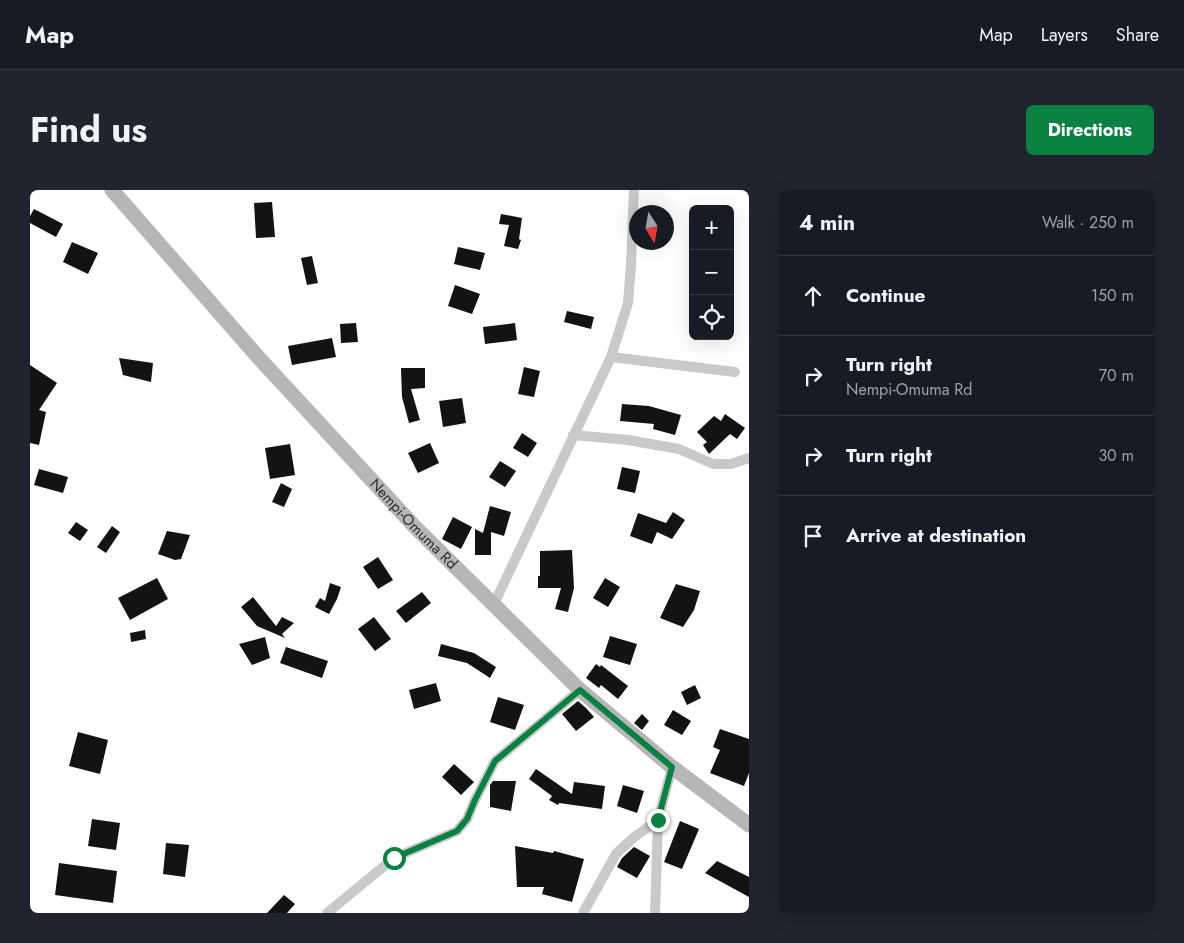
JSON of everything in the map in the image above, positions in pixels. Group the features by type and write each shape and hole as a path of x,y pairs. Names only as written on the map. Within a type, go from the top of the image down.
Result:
{"street":[{"name":"Nempi-Omuma Rd","path":"112,190 258,358 415,526 580,690 672,767 749,825"},
{"path":"494,604 611,357 628,303 634,190"},
{"path":"611,357 735,372"},
{"path":"573,435 628,440 679,449 714,464 731,464 749,458"},
{"path":"327,913 394,858 457,831 467,819 495,761 580,690"},
{"path":"655,913 658,820 672,767"},
{"path":"583,913 616,854 633,838 658,820"}],"building":[{"path":"272,202 275,237 256,238 254,203"},
{"path":"34,209 63,224 56,237 30,223 30,216"},
{"path":"501,214 522,218 519,239 521,240 518,249 504,246 509,225 499,224"},
{"path":"72,242 98,253 88,274 63,262"},
{"path":"458,247 485,253 480,270 454,264"},
{"path":"312,256 318,283 307,285 301,258"},
{"path":"455,285 480,294 472,314 448,306"},
{"path":"567,311 594,317 591,329 564,322"},
{"path":"356,323 358,342 341,343 340,324"},
{"path":"515,323 517,340 485,344 483,327"},
{"path":"332,338 336,357 292,365 288,346"},
{"path":"119,358 153,363 151,382 123,375"},
{"path":"30,365 57,383 39,410 46,412 39,445 30,443"},
{"path":"524,367 540,371 534,397 518,394"},
{"path":"401,368 425,368 425,388 411,389 420,420 409,423 402,397"},
{"path":"462,398 466,423 443,427 439,401"},
{"path":"622,404 649,406 681,415 675,435 653,429 654,424 620,421"},
{"path":"725,414 745,428 737,439 730,434 709,454 703,445 707,442 697,432 714,416 721,421"},
{"path":"522,433 537,443 528,457 513,448"},
{"path":"430,443 439,463 418,473 408,453"},
{"path":"290,444 295,475 270,479 265,448"},
{"path":"500,461 516,471 505,487 489,477"},
{"path":"622,467 640,471 635,493 617,489"},
{"path":"39,469 68,477 63,493 34,485"},
{"path":"281,483 292,489 284,507 272,502"},
{"path":"490,506 511,512 504,536 491,532 491,555 475,555 475,529 483,533"},
{"path":"673,512 685,520 672,539 657,532 652,544 630,536 638,513 666,523"},
{"path":"453,517 472,527 461,549 442,539"},
{"path":"76,522 88,530 80,541 68,533"},
{"path":"112,526 120,532 106,553 97,547"},
{"path":"167,531 190,535 181,559 175,560 158,554"},
{"path":"572,550 574,588 568,612 555,609 561,588 538,588 538,576 540,576 540,551"},
{"path":"378,557 393,580 378,589 363,567"},
{"path":"157,578 168,599 130,620 118,598"},
{"path":"605,578 620,587 608,607 593,598"},
{"path":"330,583 341,587 329,614 315,607 320,598 325,601"},
{"path":"676,584 700,591 694,610 683,627 660,618"},
{"path":"422,592 431,603 406,623 396,611"},
{"path":"253,597 276,626 282,617 294,623 282,634 285,638 257,626 241,607"},
{"path":"374,617 391,639 375,651 358,629"},
{"path":"145,630 146,639 131,642 130,633"},
{"path":"610,636 637,644 630,665 603,657"},
{"path":"265,637 270,658 252,665 239,644"},
{"path":"441,644 474,653 496,667 490,678 467,663 438,656"},
{"path":"286,647 328,661 322,678 280,663"},
{"path":"596,664 600,667 601,665 628,686 618,699 601,685 599,688 586,678"},
{"path":"436,683 441,701 414,709 409,690"},
{"path":"695,685 701,698 687,705 681,692"},
{"path":"498,697 524,705 515,730 490,722"},
{"path":"578,701 594,717 576,731 562,714"},
{"path":"673,710 691,721 682,735 664,725"},
{"path":"642,714 649,721 642,730 634,723"},
{"path":"720,729 749,739 749,773 744,786 710,773 720,750 713,747"},
{"path":"78,732 108,740 100,774 69,766"},
{"path":"454,764 474,782 461,795 442,777"},
{"path":"536,769 572,794 574,782 605,786 602,809 559,803 558,805 549,800 552,796 529,779"},
{"path":"493,781 516,781 511,811 490,807 490,785"},
{"path":"623,785 644,791 637,813 617,806"},
{"path":"92,819 120,823 116,850 88,846"},
{"path":"680,821 699,829 682,869 664,862"},
{"path":"166,843 189,845 185,877 163,874"},
{"path":"515,846 553,853 554,851 584,859 572,902 542,894 544,887 517,887"},
{"path":"634,847 650,856 637,878 617,867 622,858"},
{"path":"717,861 749,877 749,897 705,873"},
{"path":"59,863 117,871 113,903 55,895"},
{"path":"284,895 295,904 287,913 267,913"}],"route":[{"path":"394,858 457,831 467,819 495,761 580,690 672,767 658,820"}]}
